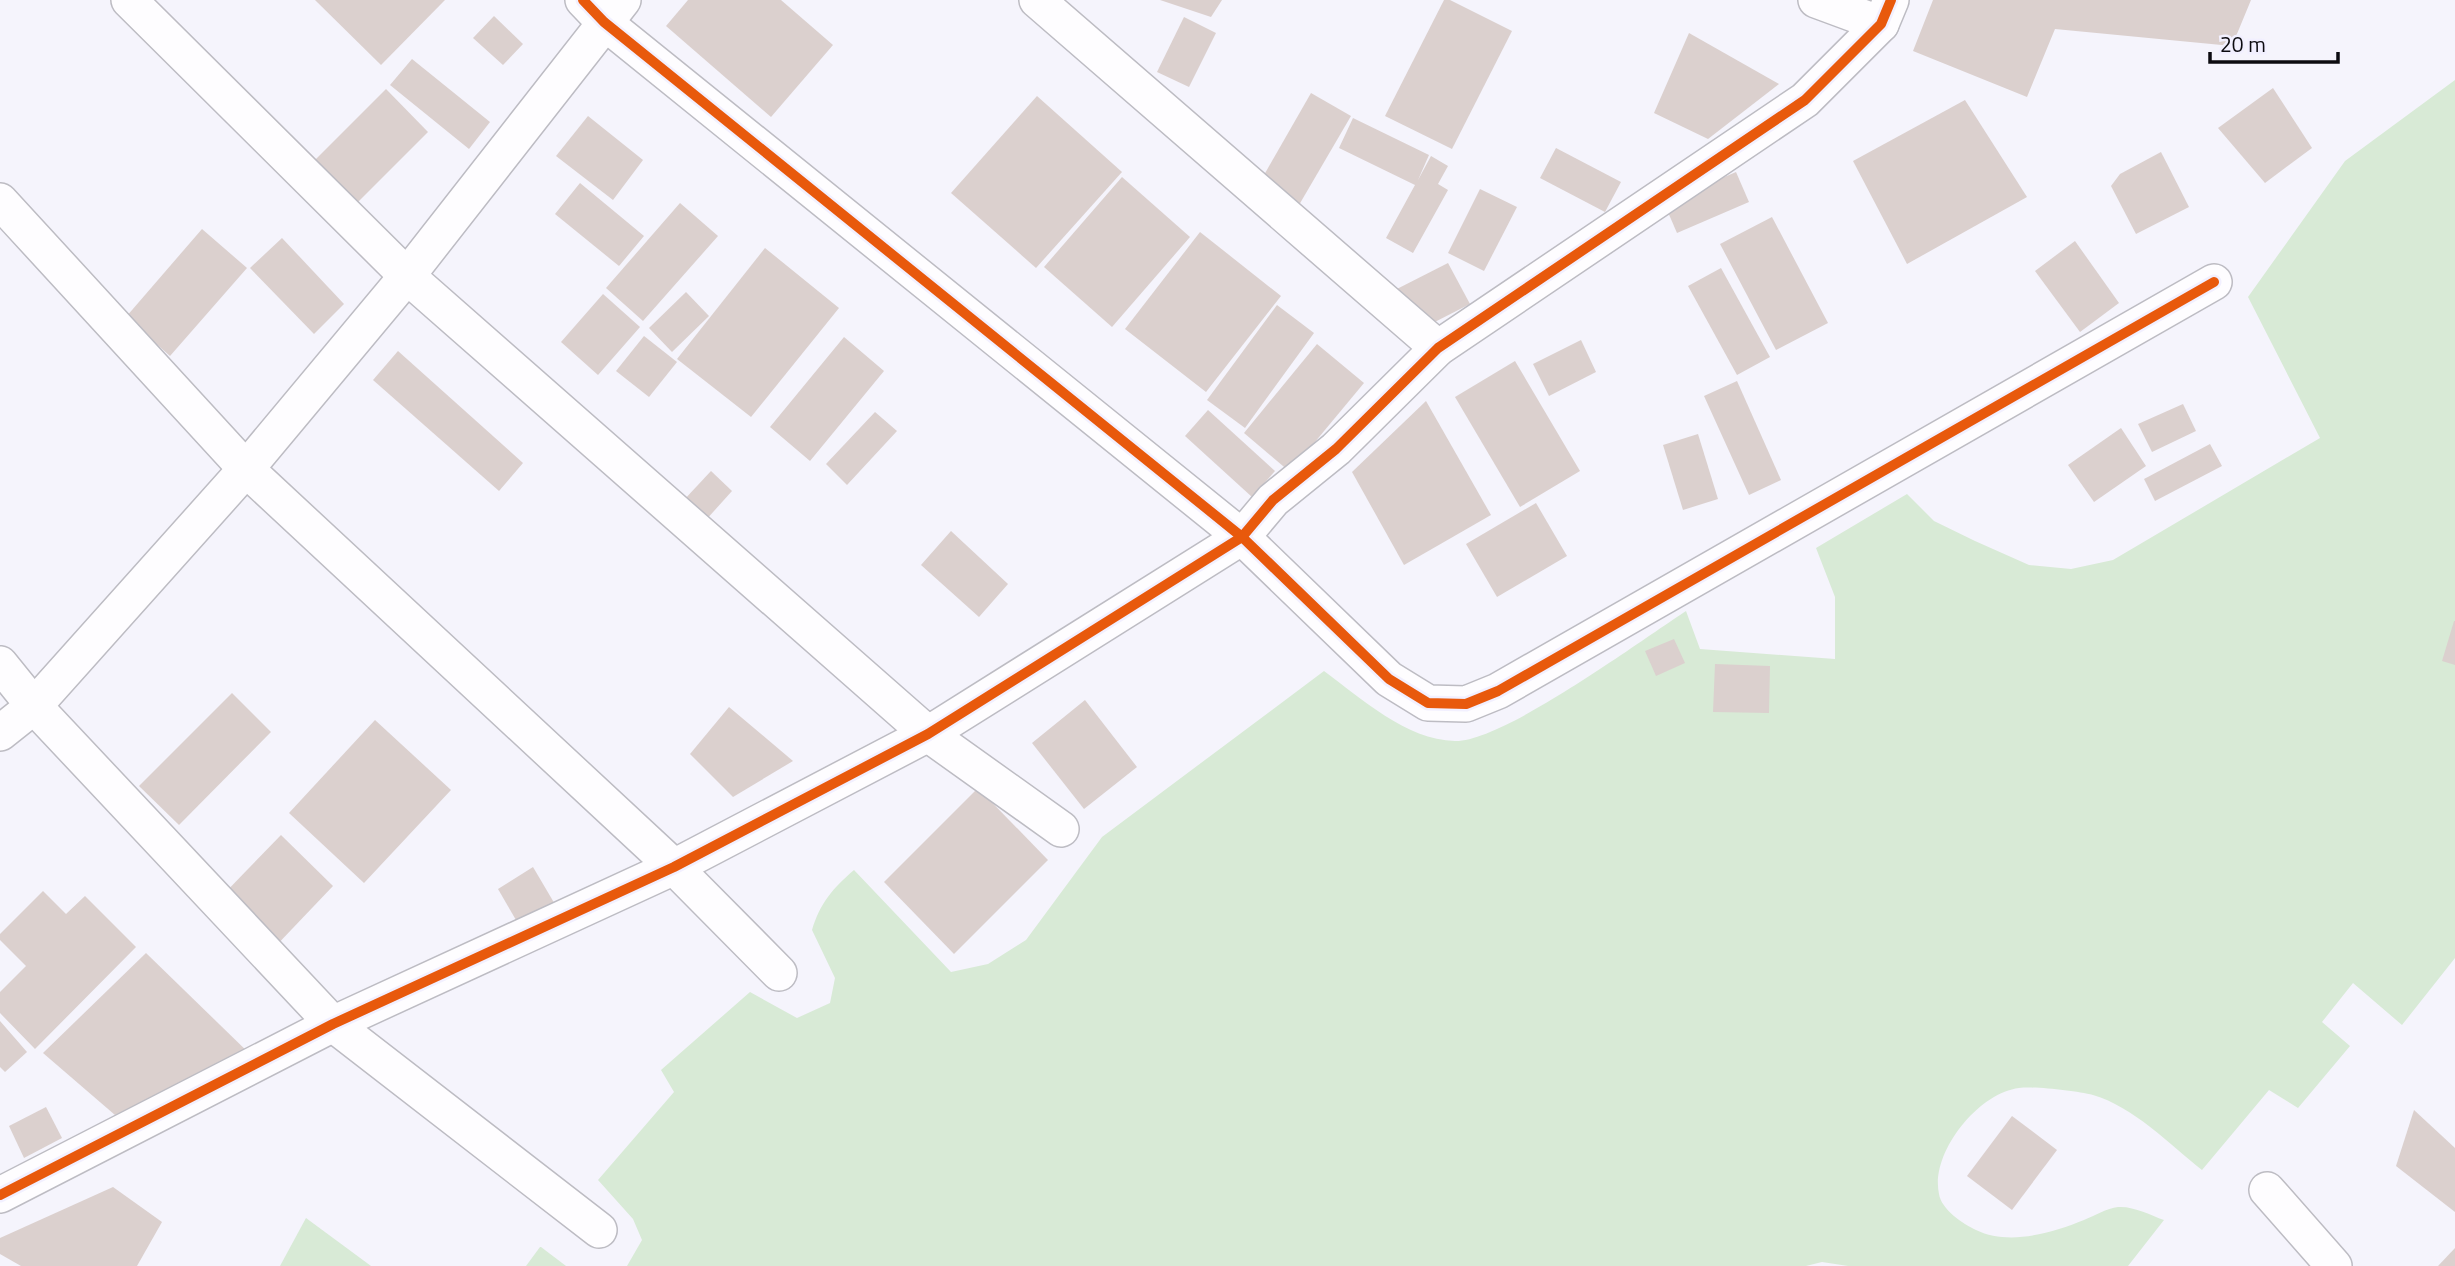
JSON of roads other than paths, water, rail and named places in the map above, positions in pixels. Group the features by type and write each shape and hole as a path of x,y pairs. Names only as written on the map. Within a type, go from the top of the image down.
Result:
{"street":[{"path":"130,0 407,276 928,734 1061,829"},
{"path":"1037,0 1438,348"},
{"path":"1816,0 1886,12"},
{"path":"0,733 34,706 246,469 407,276 603,7 1242,537 1389,679 1428,703 1466,704 1498,691 2214,282"},
{"path":"0,1195 332,1024 674,867 928,734 1242,537 1273,500 1336,449 1438,348 1805,100 1886,12"},
{"path":"0,201 246,469 674,867 779,973"},
{"path":"0,664 34,706 332,1024 599,1230"},
{"path":"2267,1191 2334,1266"}]}
